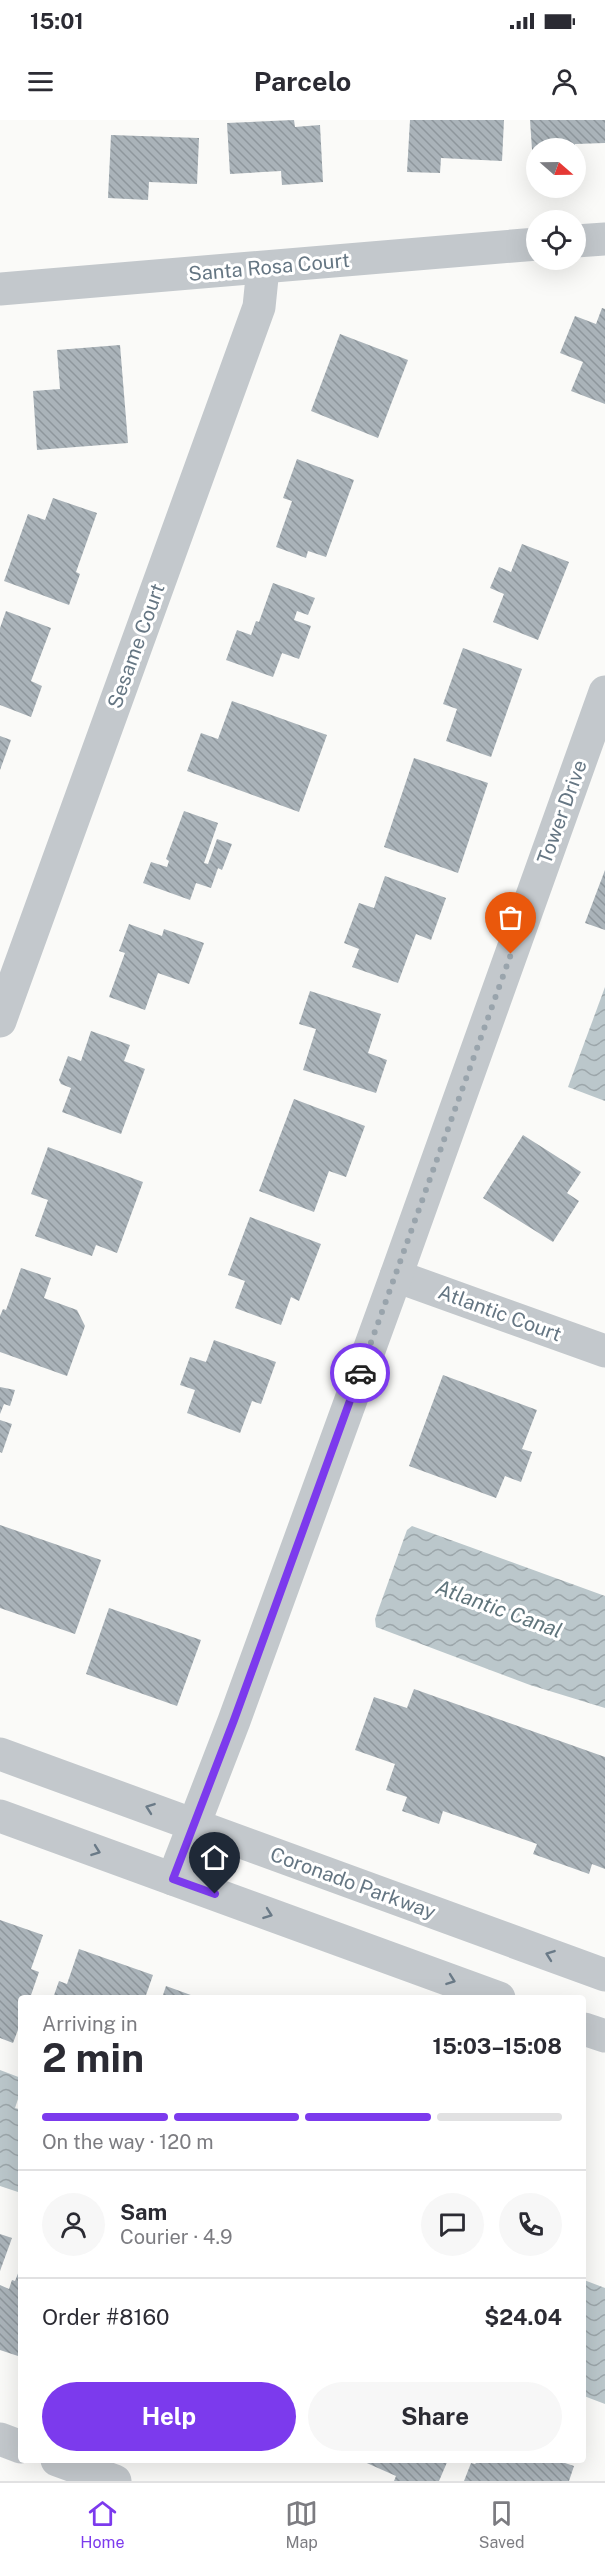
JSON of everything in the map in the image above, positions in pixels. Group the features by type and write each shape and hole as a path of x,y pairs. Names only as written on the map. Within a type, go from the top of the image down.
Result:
{"street":[{"path":"586,240 605,239"},
{"name":"Santa Rosa Court","path":"0,289 526,245"},
{"name":"Sesame Court","path":"0,1022 259,307 263,268"},
{"name":"Tower Drive","path":"173,1879 234,1720 597,736 605,692"},
{"name":"Atlantic Court","path":"396,1276 605,1351"},
{"name":"Coronado Parkway","path":"0,1754 605,1975"},
{"path":"0,1816 491,1995"},
{"path":"586,2030 605,2037"},
{"path":"0,2439 18,2446"},
{"path":"65,2463 115,2481"}],"water":[{"path":"605,987 605,1101 568,1087"},
{"name":"Atlantic Canal","path":"412,1526 605,1596 605,1708 530,1685 376,1627 375,1619 407,1530"},
{"path":"0,2070 18,2077 18,2099 15,2108 18,2109 18,2192 0,2186"},
{"path":"586,2281 605,2288 605,2404 586,2397"}],"building":[{"path":"294,120 295,127 320,125 323,182 282,185 281,171 230,174 227,123"},
{"path":"410,120 504,120 502,161 441,158 440,173 407,172"},
{"path":"530,120 605,120 605,143 586,144 586,138 531,138"},
{"path":"111,135 199,138 197,184 149,182 148,200 108,198"},
{"path":"602,308 605,309 605,404 571,391 583,362 560,353 575,316 596,324"},
{"path":"340,334 408,360 378,438 311,411"},
{"path":"120,345 128,443 37,450 33,391 60,389 57,350"},
{"path":"297,459 354,480 326,557 308,551 306,558 276,547 292,501 283,498"},
{"path":"53,498 97,513 76,572 80,574 69,605 4,581 28,514 45,520"},
{"path":"522,544 569,562 538,640 493,622 504,594 490,588 499,567 511,572"},
{"path":"273,583 315,598 308,615 297,611 294,620 311,626 299,659 282,653 273,677 226,660 237,630 251,635 256,621 259,622"},
{"path":"6,611 51,628 31,681 42,686 31,717 0,705 0,628"},
{"path":"463,648 522,669 491,757 446,741 457,709 443,704"},
{"path":"232,701 327,735 299,812 187,771 201,733 218,739"},
{"path":"0,736 11,740 0,770"},
{"path":"414,758 488,783 458,873 384,847"},
{"path":"184,811 218,823 204,863 208,864 217,839 232,844 222,870 218,868 211,888 196,883 190,900 143,883 151,862 167,867 169,861 166,859"},
{"path":"605,870 605,930 585,923"},
{"path":"385,876 446,898 431,940 416,934 398,983 352,967 359,949 344,943 359,903 374,908"},
{"path":"129,924 162,936 164,929 204,943 189,984 158,973 145,1010 109,997 125,953 119,951"},
{"path":"310,991 381,1014 368,1053 387,1060 376,1093 303,1070 316,1029 299,1024"},
{"path":"91,1031 130,1045 124,1061 145,1069 121,1134 62,1112 71,1088 61,1084 59,1080 68,1056 81,1061"},
{"path":"294,1099 365,1126 346,1177 329,1171 314,1212 259,1191"},
{"path":"523,1135 581,1172 567,1193 579,1201 553,1242 483,1198"},
{"path":"48,1147 143,1182 117,1253 96,1245 92,1256 35,1236 48,1200 31,1194"},
{"path":"250,1217 321,1244 299,1301 291,1297 281,1325 235,1308 245,1281 228,1275"},
{"path":"21,1268 51,1278 44,1298 77,1310 85,1326 67,1376 0,1352 0,1316 3,1309 6,1310"},
{"path":"214,1340 276,1362 261,1404 252,1401 240,1433 187,1413 195,1390 180,1385 190,1357 206,1362"},
{"path":"443,1375 537,1410 522,1449 532,1452 521,1482 505,1476 496,1498 409,1466"},
{"path":"0,1387 15,1390 10,1406 4,1404 0,1414"},
{"path":"0,1420 12,1424 2,1453 0,1452"},
{"path":"0,1525 101,1560 75,1634 0,1608"},
{"path":"109,1608 201,1640 177,1706 86,1674"},
{"path":"414,1689 605,1757 605,1869 592,1864 589,1874 533,1854 537,1844 443,1811 439,1824 402,1811 407,1797 386,1790 395,1764 355,1750 374,1697 407,1708"},
{"path":"0,1920 43,1935 31,1969 39,1972 31,1995 18,1995 18,2030 13,2043 0,2038"},
{"path":"79,1949 153,1975 146,1995 54,1995 59,1981 67,1984"},
{"path":"166,1986 191,1995 163,1995"},
{"path":"0,2234 12,2238 0,2271"},
{"path":"18,2274 18,2356 0,2350 0,2285 9,2289 12,2280 15,2281"},
{"path":"367,2463 447,2463 439,2481 394,2481 396,2476"},
{"path":"471,2463 565,2463 574,2466 569,2481 464,2481"}],"way so far":[{"path":"360,1373 511,954"}],"route":[{"path":"215,1894 173,1879 234,1720 360,1373"}]}
